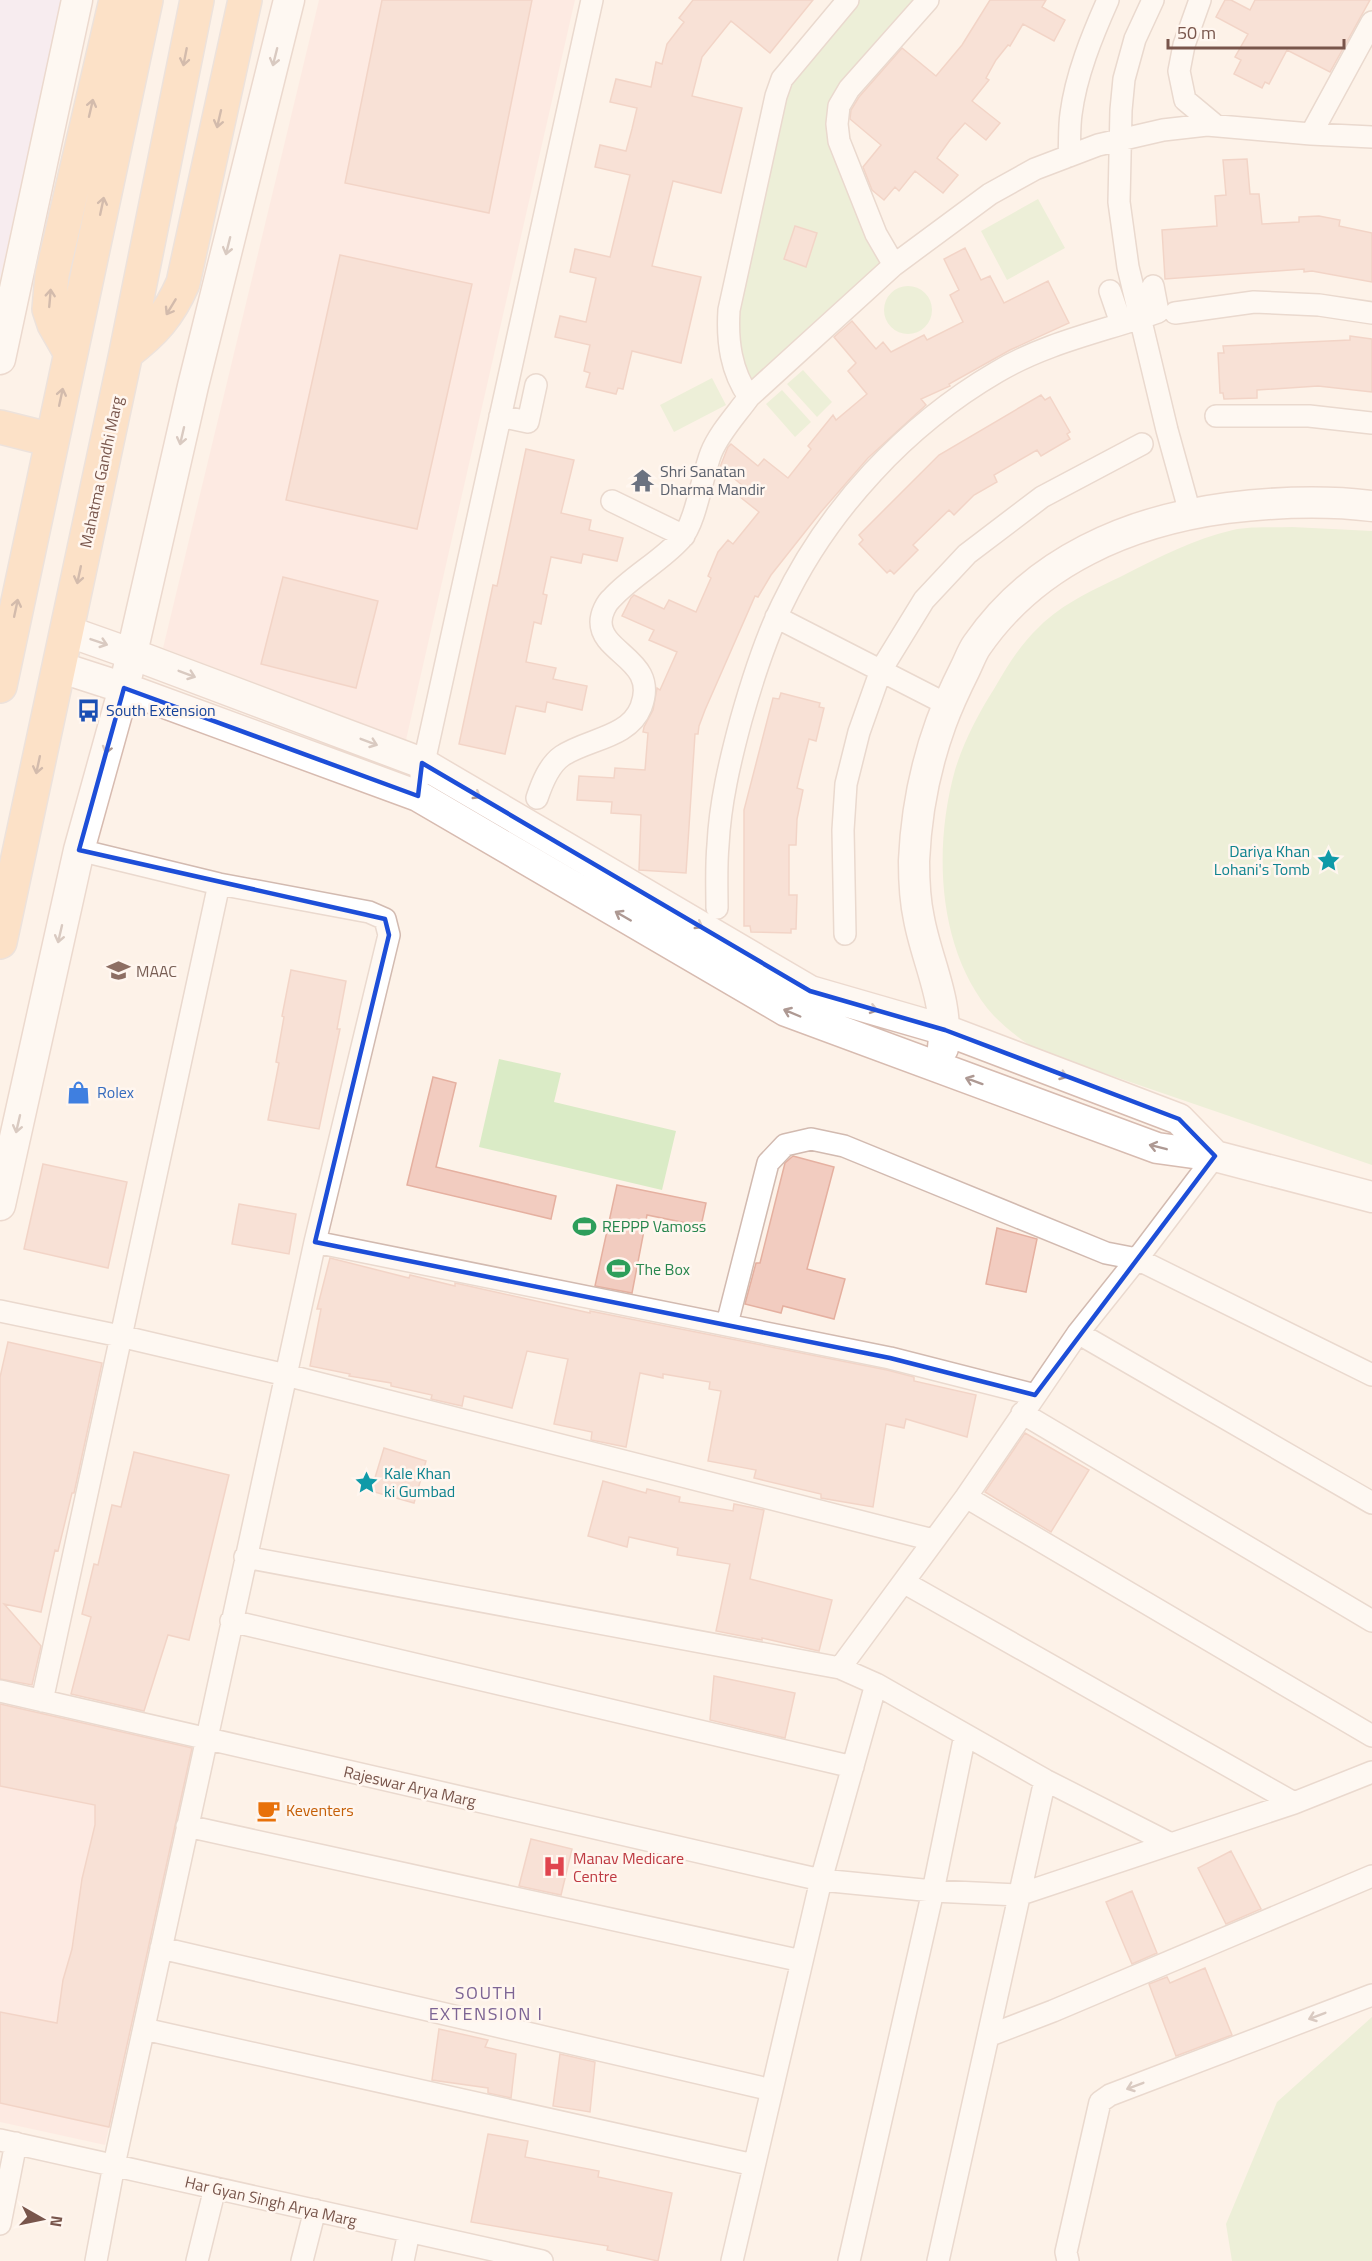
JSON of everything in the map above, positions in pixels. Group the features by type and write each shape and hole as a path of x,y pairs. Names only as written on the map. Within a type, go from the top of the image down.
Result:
{"main road":[{"path":"70,352 54,324 49,309 52,275 116,0"},
{"path":"0,686 146,0"},
{"name":"Mahatma Gandhi Marg","path":"0,942 126,353 197,0"},
{"path":"126,353 149,336 172,307 183,283 245,0"},
{"path":"0,427 52,440"}],"street":[{"path":"0,359 77,0"},
{"path":"0,1204 79,850 124,688 193,386 289,0"},
{"path":"418,796 422,763 592,0"},
{"path":"749,397 740,384 727,337 729,310 776,96 782,79 848,0"},
{"path":"894,265 876,234 839,141 837,124 839,106 849,89 928,0"},
{"path":"1069,156 1071,114 1081,73 1094,29 1108,0"},
{"path":"1153,0 1135,39 1124,79 1119,202 1128,267 1131,321 1167,430 1190,513"},
{"path":"1200,0 1184,45 1179,71 1185,100 1215,125"},
{"path":"1311,134 1372,22"},
{"path":"537,798 542,783 561,757 619,731 632,721 641,706 644,690 640,674 631,659 605,637 601,623 604,610 611,598 668,553 684,536 712,450 749,397 894,265 990,194 1035,169 1098,145 1163,130 1215,125 1372,137"},
{"path":"717,908 717,844 729,765 750,688 776,617 798,574 831,523 865,482 904,442 951,401 999,371 1052,346 1158,312 1153,286"},
{"path":"1110,291 1131,321"},
{"path":"1175,313 1254,302 1319,305 1372,313"},
{"path":"500,416 528,422 536,385"},
{"path":"1216,416 1309,416 1372,423"},
{"path":"845,934 843,830 846,784 859,732 881,670 924,600 967,554 1042,497 1142,444"},
{"path":"612,501 684,536"},
{"path":"940,1068 945,1030 935,972 918,918 914,863 920,804 932,748 948,705 976,646 1013,602 1055,567 1110,538 1190,513 1266,503 1303,502 1372,506"},
{"path":"776,617 948,705"},
{"path":"67,631 422,763 810,991 945,1030 1179,1119 1215,1156"},
{"path":"59,667 124,688 418,796 786,1011 1157,1148 1215,1156 1372,1197"},
{"path":"79,850 219,884 369,912 384,919 389,935 315,1242 245,1557 114,2165 96,2261"},
{"path":"42,1701 219,884"},
{"path":"727,1324 768,1163 785,1145 811,1139 844,1146 1106,1253 1137,1259 1372,1375"},
{"path":"840,1668 966,1497 1078,1333 1215,1156"},
{"path":"315,1242 890,1358 1035,1395"},
{"path":"0,1311 120,1336 286,1375 933,1540"},
{"path":"1078,1333 1372,1503"},
{"path":"1022,1413 1372,1621"},
{"path":"966,1497 1372,1736"},
{"path":"245,1557 840,1668 876,1684 1045,1780 1171,1844"},
{"path":"904,1583 1294,1803"},
{"path":"231,1621 854,1767"},
{"path":"732,2261 821,1880 876,1684"},
{"name":"Rajeswar Arya Marg","path":"0,1692 821,1880 1018,1895"},
{"path":"849,2261 933,1890 965,1734"},
{"path":"1018,1895 1294,1803 1372,1772"},
{"path":"938,2261 1045,1780"},
{"path":"187,1826 802,1961"},
{"path":"987,2036 1053,2011 1372,1876"},
{"path":"161,1948 772,2090"},
{"path":"1068,2261 1066,2252 1100,2102 1110,2096 1372,1995"},
{"path":"144,2029 754,2165"},
{"path":"0,2224 8,2141"},
{"name":"Har Gyan Singh Arya Marg","path":"8,2141 531,2260"},
{"path":"197,2261 214,2188"},
{"path":"302,2261 315,2210"},
{"path":"403,2261 409,2232"}],"highlighted area":[{"path":"124,688 418,796 422,763 810,991 945,1030 1179,1119 1215,1156 1035,1395 890,1358 315,1242 389,935 385,919 79,850"}],"shaded area":[{"path":"0,0 63,0 0,279"},
{"path":"319,0 575,0 406,740 163,648"},
{"path":"0,1697 195,1743 105,2145 0,2122"}],"green space":[{"path":"858,0 918,0 832,106 884,264 748,385 736,337 738,309 790,78"},
{"path":"1038,199 1065,248 1007,280 981,231"},
{"path":"903,286 913,286 925,293 932,305 932,315 925,327 913,334 903,334 888,323 884,315 884,305 895,290"},
{"path":"803,370 832,402 817,417 787,384"},
{"path":"712,378 726,405 674,432 660,405"},
{"path":"782,390 811,422 795,437 766,404"},
{"path":"1292,527 1372,531 1372,1165 1037,1050 999,1021 975,990 961,962 951,931 945,899 944,833 955,770 982,708 1009,664 1032,634 1048,618 1080,597 1191,543 1240,529"},
{"path":"499,1059 561,1073 554,1102 676,1131 662,1190 479,1147"},
{"path":"1372,2017 1372,2261 1232,2261 1226,2224 1277,2102"}],"building":[{"path":"382,0 532,0 489,213 345,183"},
{"path":"693,0 813,0 770,53 731,21 702,57 692,96 742,108 721,193 673,181 652,266 701,277 681,363 632,351 623,389 618,388 616,394 586,387 590,373 584,371 590,345 555,337 560,316 586,322 596,278 570,272 575,249 610,257 630,175 595,167 600,145 626,151 632,129 637,108 610,102 616,79 651,87 656,62 662,64 667,44 684,22 679,18"},
{"path":"990,0 1046,0 1042,7 1065,20 1054,41 1023,24 1010,46 1008,45 996,60 986,78 989,80 972,101 1000,123 986,140 965,123 950,140 937,158 958,175 943,193 915,171 899,191 895,187 884,200 872,190 863,167 881,145 850,119 851,110 859,97 902,48 936,76 962,45"},
{"path":"1225,0 1231,0 1250,10 1255,0 1370,0 1330,72 1287,50 1269,84 1265,82 1262,88 1234,74 1241,60 1235,57 1248,34 1216,17"},
{"path":"1247,159 1250,194 1259,194 1262,224 1299,222 1299,217 1319,216 1340,220 1339,226 1372,233 1372,282 1312,271 1304,272 1304,269 1165,279 1162,230 1217,226 1215,196 1226,195 1223,160"},
{"path":"795,226 817,233 806,267 784,259"},
{"path":"965,248 981,280 990,276 1004,303 1048,281 1069,323 1010,350 949,384 950,386 921,399 926,405 868,458 820,513 771,575 758,597 755,596 705,710 698,734 695,734 686,873 639,870 641,815 611,813 612,802 577,800 579,776 614,778 615,768 645,770 648,733 643,732 644,727 653,710 657,688 660,690 677,652 649,640 654,630 622,616 631,598 634,595 664,609 669,600 696,612 711,578 708,576 718,552 728,540 733,544 759,512 735,493 742,485 720,467 728,447 731,444 758,466 764,459 788,478 811,449 808,446 833,415 836,420 867,394 848,371 856,363 834,337 852,321 876,349 883,342 891,352 924,335 927,340 963,322 950,295 959,290 944,259"},
{"path":"340,255 472,284 417,529 286,500"},
{"path":"1350,336 1372,339 1372,392 1318,386 1257,390 1257,398 1224,399 1223,393 1220,393 1218,353 1224,353 1223,346 1350,340"},
{"path":"1041,395 1045,400 1050,397 1070,432 1067,434 1070,439 1041,456 1037,450 994,475 997,482 974,495 954,515 949,510 913,545 918,550 894,574 890,570 887,573 859,544 863,540 859,535 939,455"},
{"path":"526,449 574,460 561,513 591,520 589,530 623,538 617,561 583,554 581,563 551,557 543,594 547,595 541,624 534,622 526,662 556,668 553,679 587,686 582,710 547,702 545,712 516,706 505,754 459,744 493,585 497,586"},
{"path":"283,577 378,601 356,688 261,664"},
{"path":"781,693 820,703 819,707 824,708 816,741 809,739 797,788 803,790 797,819 796,845 789,845 789,895 797,895 796,929 791,929 791,933 751,932 750,926 744,926 744,810 773,698 779,699"},
{"path":"291,970 346,981 337,1029 340,1029 319,1129 268,1120 279,1063 276,1062"},
{"path":"433,1077 456,1083 436,1167 556,1196 551,1219 407,1185"},
{"path":"793,1156 834,1167 807,1269 845,1279 834,1319 783,1306 781,1313 745,1304 756,1263 760,1263 785,1163"},
{"path":"43,1164 127,1182 108,1268 24,1249"},
{"path":"617,1185 706,1203 701,1226 647,1215 632,1293 595,1286"},
{"path":"239,1204 296,1214 289,1254 232,1244"},
{"path":"997,1228 1037,1239 1026,1292 986,1284"},
{"path":"330,1258 409,1278 410,1275 455,1286 455,1283 590,1313 590,1311 914,1377 914,1381 976,1395 967,1437 906,1419 904,1428 886,1424 873,1507 821,1498 821,1494 754,1478 756,1470 708,1461 721,1391 709,1389 710,1382 663,1374 663,1378 640,1373 626,1447 591,1440 592,1432 554,1424 568,1359 527,1351 512,1408 464,1396 462,1406 431,1399 432,1395 391,1386 391,1383 310,1366 321,1309 317,1309"},
{"path":"8,1342 102,1363 74,1493 72,1493 58,1551 55,1550 41,1612 4,1604 41,1646 32,1685 0,1679 0,1377"},
{"path":"1025,1433 1089,1470 1051,1532 985,1492"},
{"path":"384,1448 426,1461 414,1503 371,1491"},
{"path":"134,1452 229,1475 189,1640 168,1635 144,1711 71,1694 91,1617 82,1614 94,1564 98,1565 112,1505 121,1507"},
{"path":"603,1481 646,1493 647,1489 680,1497 679,1502 733,1511 734,1504 764,1510 750,1579 832,1600 819,1651 762,1638 762,1640 716,1631 730,1564 677,1555 678,1548 629,1537 627,1547 588,1536"},
{"path":"714,1676 795,1693 785,1738 710,1720"},
{"path":"0,1704 192,1748 109,2127 0,2103 0,2012 57,2023 63,1980 72,1949 82,1879 95,1825 95,1805 0,1786"},
{"path":"531,1839 572,1849 561,1895 519,1886"},
{"path":"1231,1851 1261,1909 1226,1924 1198,1868"},
{"path":"1132,1891 1157,1953 1132,1964 1106,1902"},
{"path":"1205,1968 1232,2035 1176,2056 1149,1984 1167,1977 1170,1983"},
{"path":"439,2029 488,2040 485,2047 516,2054 511,2098 488,2093 488,2088 432,2080"},
{"path":"560,2054 595,2062 590,2112 553,2106"},
{"path":"488,2134 528,2141 525,2157 599,2171 598,2177 672,2193 658,2261 607,2250 608,2246 471,2222"}],"place":[{"name":"Shri Sanatan Dharma Mandir","path":"642,480"},
{"name":"South Extension","path":"88,710"},
{"name":"Dariya Khan Lohani's Tomb","path":"1328,860"},
{"name":"MAAC","path":"118,971"},
{"name":"Rolex","path":"79,1092"},
{"name":"REPPP Vamoss","path":"584,1226"},
{"name":"The Box","path":"618,1269"},
{"name":"Kale Khan ki Gumbad","path":"366,1482"},
{"name":"Keventers","path":"268,1810"},
{"name":"Manav Medicare Centre","path":"555,1867"}],"district":[{"name":"SOUTH EXTENSION I","path":"486,2002"}]}
